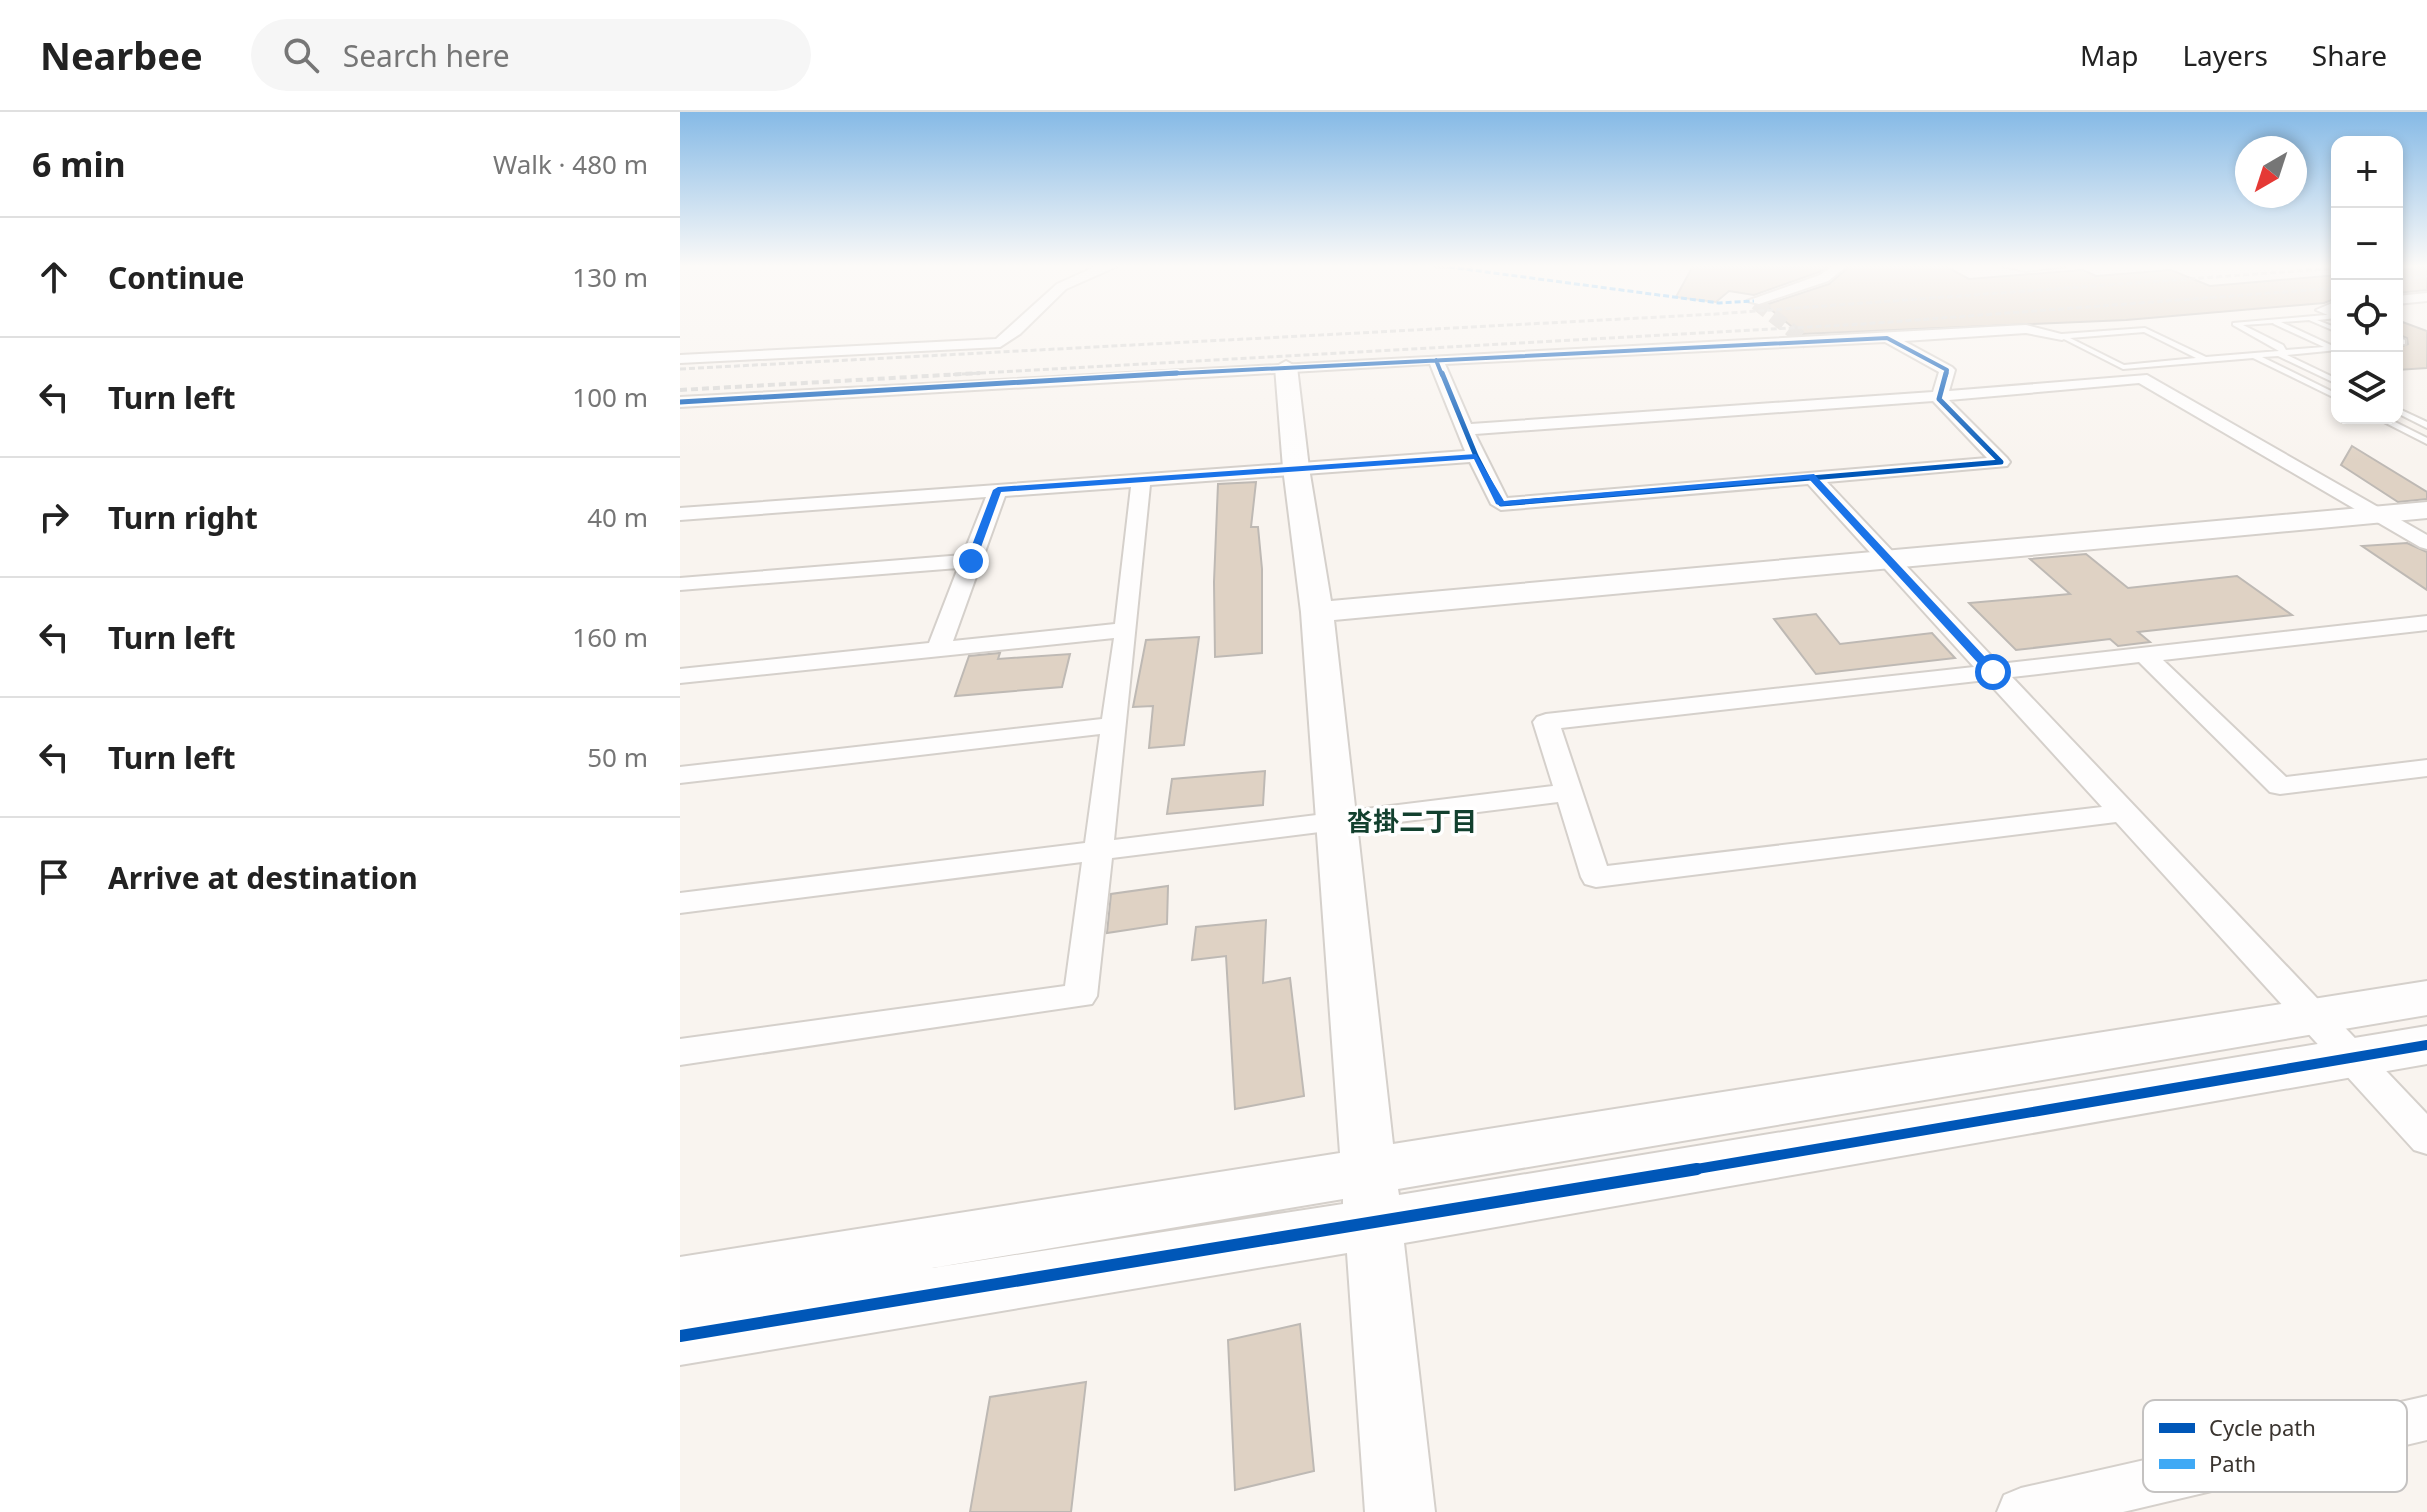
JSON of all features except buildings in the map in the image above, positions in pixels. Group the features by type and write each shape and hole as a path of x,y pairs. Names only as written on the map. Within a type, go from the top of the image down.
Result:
{"street":[{"path":"680,359 1000,343 1017,331"},
{"path":"680,402 1990,331"},
{"path":"2038,331 2062,336"},
{"path":"1436,360 1468,429 1476,456 1501,504 2001,462 1939,399 1947,370 1887,338"},
{"path":"1286,367 1296,468 1317,612 1366,1170 1400,1512"},
{"path":"1468,429 1941,396 2142,378 2427,543"},
{"path":"680,514 1141,478 1476,456"},
{"path":"1811,476 2427,1139"},
{"path":"680,1052 1080,996 1126,630 1141,478"},
{"path":"938,649 998,490"},
{"path":"1317,612 2427,510"},
{"path":"680,584 971,561"},
{"path":"2124,813 1596,877 1546,722 2427,623"},
{"path":"680,676 1126,630"},
{"path":"2146,656 2280,786 2427,768"},
{"path":"680,775 1114,725"},
{"path":"680,903 1568,792"},
{"path":"680,1284 2427,998"},
{"path":"680,1336 1372,1224 2427,1045"},
{"path":"2407,1423 2427,1418"},
{"path":"2021,1512 2143,1484"}],"lane":[{"path":"2062,336 2127,331"},
{"path":"2148,331 2205,360"},
{"path":"2249,331 2280,347 2283,352 2279,354"},
{"path":"2296,331 2331,346"},
{"path":"2062,336 2123,367 2331,349"},
{"path":"2279,354 2331,379"},
{"path":"2255,356 2331,394"},
{"path":"2403,413 2427,425"},
{"path":"2392,424 2427,441"}],"tunnel":[{"path":"1793,331 1808,343"}],"railway":[{"path":"680,369 1390,331"},
{"path":"978,373 1731,331"},
{"path":"680,390 978,373"},
{"path":"944,375 978,373"}],"cycle path":[{"path":"680,402 1286,367 1887,338 1947,370 1939,399 2001,462 1501,504 1476,456 1436,360"},
{"path":"680,1336 1372,1224 2427,1045"}],"district":[{"name":"沓掛二丁目","path":"1412,821"}],"route":[{"path":"971,561 998,490 1476,456 1501,504 1811,476 1993,672"}]}
